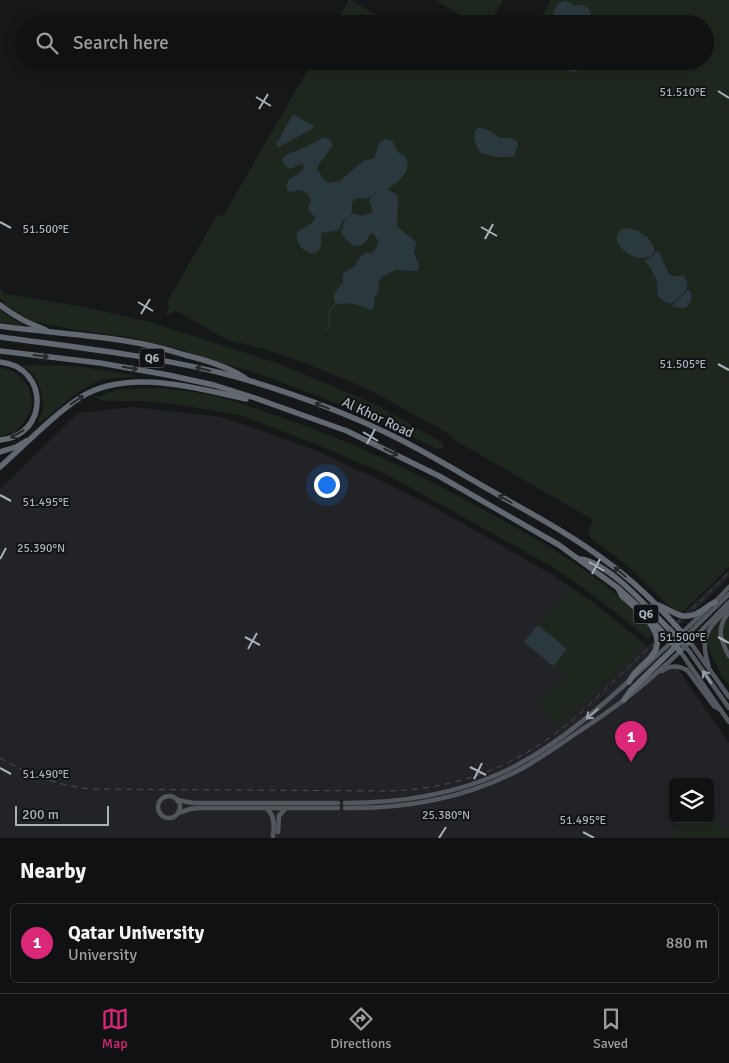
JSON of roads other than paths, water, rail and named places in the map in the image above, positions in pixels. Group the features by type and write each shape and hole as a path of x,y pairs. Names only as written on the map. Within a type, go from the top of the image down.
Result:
{"highway":[{"path":"0,305 34,326 53,332"},
{"path":"0,326 125,340 203,359 234,371 250,381"},
{"name":"Al Khor Road","path":"0,337 121,352 193,367 250,381 334,410 366,424 407,443 579,542 629,579 656,605 681,642"},
{"name":"Al Khor Road","path":"0,351 100,363 214,385 347,431 439,476 559,545 618,588 681,642"},
{"path":"0,362 14,365 23,370 30,378 38,397 35,416 30,425 15,437 0,440"},
{"path":"0,467 67,407 82,396 100,388 121,383 162,383 255,398"},
{"path":"0,452 16,447 40,431"},
{"path":"579,559 600,566 616,578 648,607 681,642 630,691 624,700"},
{"path":"618,588 620,594 653,627 657,639 654,654 632,676 629,682"},
{"path":"656,605 675,614 687,616 697,614 715,602"}],"main road":[{"path":"647,682 729,588"},
{"path":"681,642 729,594"},
{"path":"721,710 714,706 689,672 681,667 666,668 599,719 512,774 488,784 428,801 388,807 345,805 385,802 435,794 500,774 521,763 585,719 729,602"},
{"path":"709,668 704,650 705,638 709,628 725,612 729,602"},
{"path":"729,612 723,620 720,631 723,644 729,656"},
{"path":"681,642 709,668 729,696"},
{"path":"681,642 689,650 729,708"},
{"path":"681,642 729,722"},
{"path":"172,797 177,800 193,803 338,805 284,809 199,808 190,809 167,818 161,814 159,803 164,798 172,797"},
{"path":"177,800 180,806 178,813"},
{"path":"266,808 273,817 273,836"},
{"path":"278,832 279,816 284,809"}],"waterway":[{"path":"327,330 330,322 329,312 336,303"}],"railway":[{"path":"0,758 43,778 66,785 90,789 386,791 432,787 454,782 497,768 517,758 556,733 694,607 729,572"}],"place":[{"name":"Qatar University","path":"631,762"}]}
